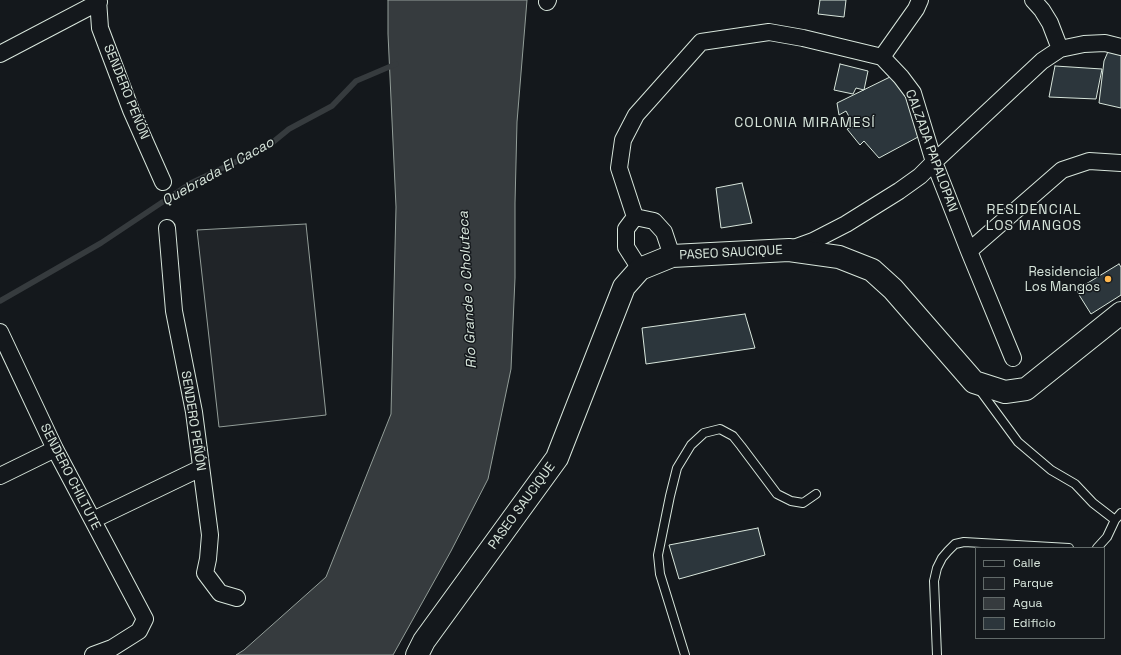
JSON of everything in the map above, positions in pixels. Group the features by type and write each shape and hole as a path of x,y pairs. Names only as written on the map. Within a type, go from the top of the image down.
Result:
{"street":[{"path":"635,217 619,168 623,140 636,115 701,42 769,32 803,38 882,57 916,9 920,0"},
{"path":"1033,0 1042,10 1050,24 1060,49"},
{"path":"0,54 98,1"},
{"name":"SENDERO PEÑÓN","path":"98,1 100,28 131,110 163,182"},
{"path":"789,250 814,240 846,224 920,176 1042,61 1060,49 1106,43 1121,47"},
{"name":"CALZADA PAPALOPAN","path":"882,57 913,93 934,162 1013,358"},
{"path":"969,251 1062,170 1089,161 1121,163"},
{"path":"635,217 654,221 664,232 672,256"},
{"path":"635,217 626,229 626,247 640,269"},
{"name":"SENDERO PEÑÓN","path":"167,228 174,311 194,412 210,535 205,573 220,593 237,598"},
{"name":"PASEO SAUCIQUE","path":"417,655 424,641 557,458 624,287 640,269 672,256 789,250 839,257 872,270 893,289 974,382"},
{"path":"974,382 1005,392 1026,389 1121,313"},
{"name":"SENDERO CHILTUTE","path":"0,332 55,449 145,619 140,631 112,648 94,655"},
{"path":"0,476 55,449"},
{"path":"93,520 201,468"}],"lane":[{"path":"974,382 1018,442 1051,470 1075,484 1093,503 1115,520"},
{"path":"685,655 660,574 658,555 670,496 678,468 690,445 704,433 720,429 733,436 776,494 791,501 803,503 816,494"},
{"path":"1098,547 1107,537 1115,520 1121,513"},
{"path":"937,655 934,581 937,568 942,558 955,544 964,542 1052,547"}],"green space":[{"path":"306,224 326,415 219,427 197,230"}],"water":[{"name":"Río Grande o Choluteca","path":"388,0 527,0 517,122 515,278 511,369 488,479 451,551 393,655 236,655 244,650 326,577 391,414 396,207 388,34"}],"building":[{"path":"820,0 846,0 844,17 818,14"},
{"path":"1110,47 1121,49 1121,108 1099,103 1104,61"},
{"path":"840,64 868,71 864,90 856,88 853,94 834,90"},
{"path":"1055,66 1102,69 1096,99 1049,97"},
{"path":"890,77 907,96 918,137 879,158 864,141 860,145 847,129 854,126 846,111 839,115 837,103"},
{"path":"742,183 752,223 721,228 716,188"},
{"name":"Residencial Los Mangos","path":"1119,264 1121,267 1121,295 1091,314 1076,290"},
{"path":"745,314 755,348 646,364 642,328"},
{"path":"758,528 765,555 679,579 669,545"}],"waterway":[{"name":"Quebrada El Cacao","path":"0,301 101,243 191,183 267,147 289,129 332,106 356,81 396,64"}],"place":[{"name":"Residencial Los Mangos","path":"1108,279"}],"district":[{"name":"COLONIA MIRAMESÍ","path":"805,123"},
{"name":"RESIDENCIAL LOS MANGOS","path":"1034,218"}]}
